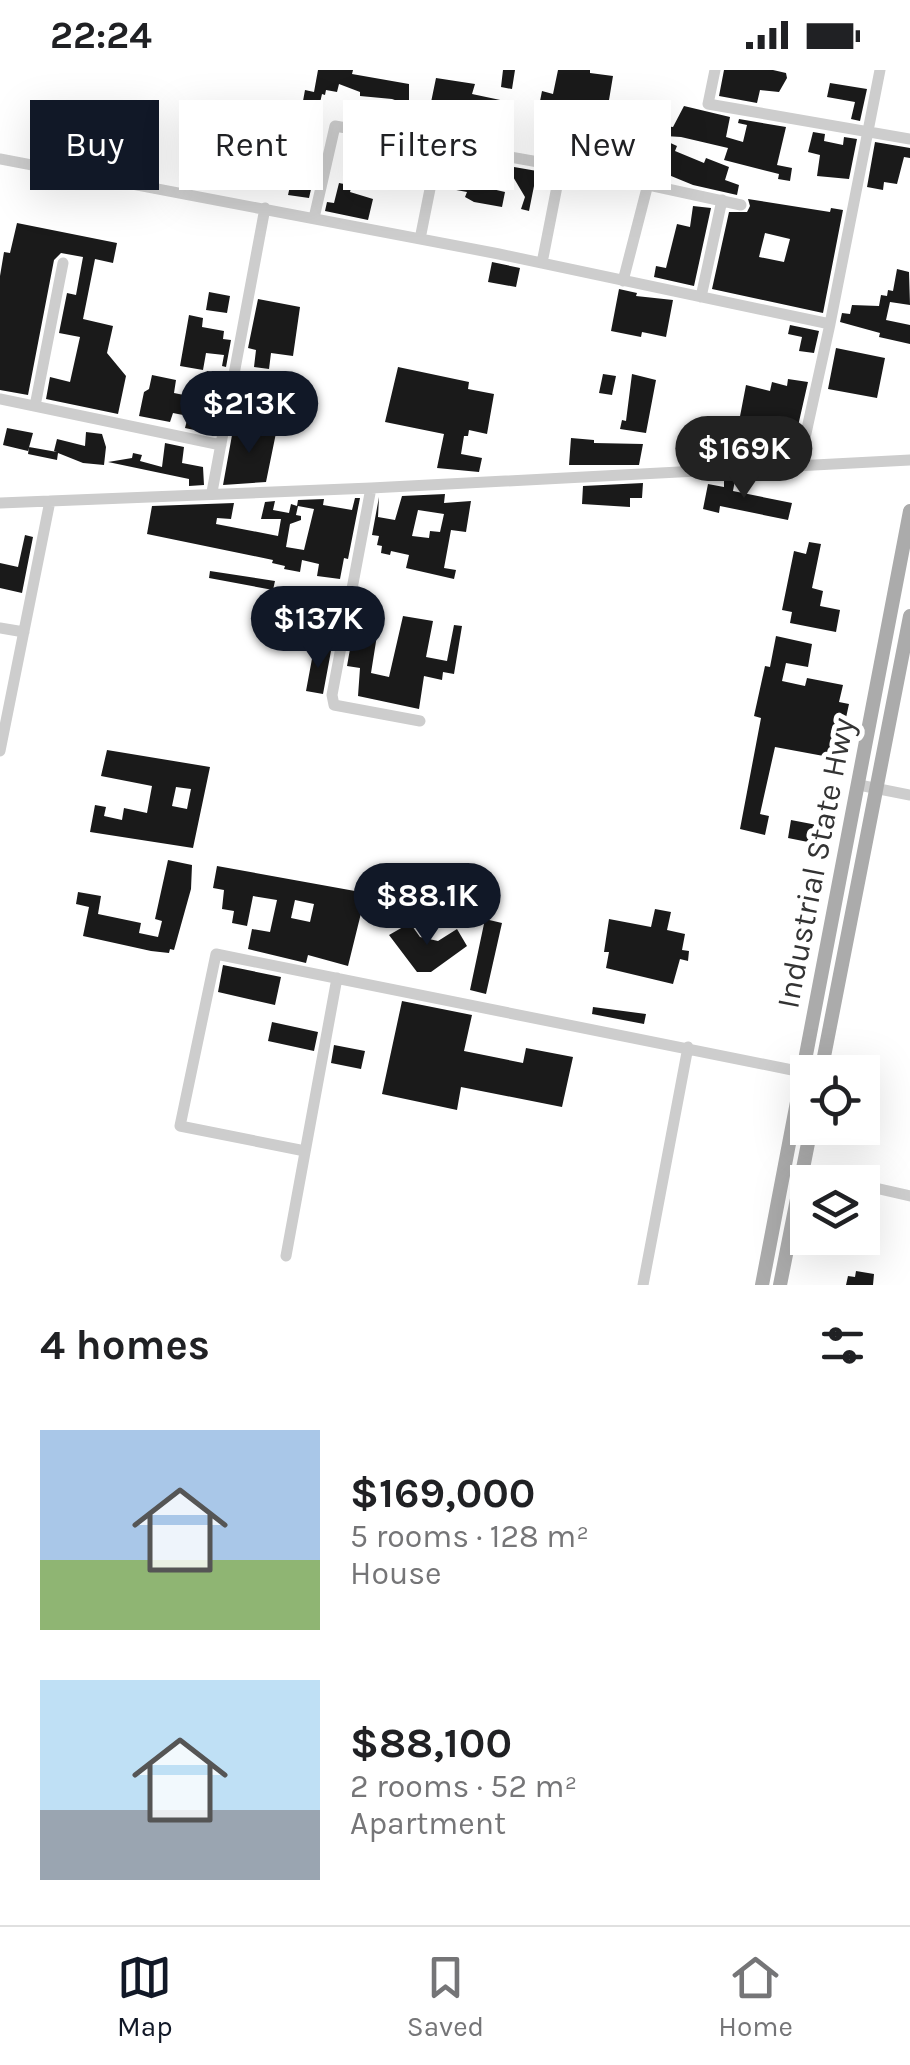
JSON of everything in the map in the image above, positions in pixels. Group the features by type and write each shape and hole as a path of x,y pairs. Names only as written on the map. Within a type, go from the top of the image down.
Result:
{"main road":[{"name":"Industrial State Hwy","path":"805,1055 906,554 910,511"},
{"name":"Industrial State Hwy","path":"824,1055 910,616"},
{"name":"Industrial State Hwy","path":"762,1285 790,1136"},
{"path":"780,1285 790,1233"}],"street":[{"path":"715,70 708,104 910,139"},
{"path":"799,465 880,70"},
{"path":"314,218 335,126 343,127"},
{"path":"0,159 542,263 830,324"},
{"path":"671,189 741,204"},
{"path":"420,239 430,190"},
{"path":"542,263 556,190"},
{"path":"623,280 646,190"},
{"path":"701,297 722,200"},
{"path":"212,492 265,208"},
{"path":"35,406 63,263"},
{"path":"0,398 221,445"},
{"path":"0,503 910,460"},
{"path":"372,488 332,695 334,704 420,721"},
{"path":"0,751 50,501"},
{"path":"0,628 24,632"},
{"path":"859,785 910,795"},
{"path":"305,1151 180,1126 216,954 790,1069"},
{"path":"286,1256 337,978"},
{"path":"643,1285 688,1047"},
{"path":"880,1189 910,1196"}],"building":[{"path":"318,70 353,70 352,74 409,84 409,100 360,96 360,92 339,84 337,92 326,90 321,100 303,100 305,90 314,92"},
{"path":"503,70 515,70 512,89 501,87"},
{"path":"558,70 590,70 613,76 609,100 540,100 542,91 553,94"},
{"path":"724,70 773,70 786,73 787,78 779,92 760,90 757,103 719,96"},
{"path":"436,78 475,84 472,94 500,100 431,100"},
{"path":"830,83 867,89 860,121 851,119 855,102 827,97"},
{"path":"684,106 730,117 726,137 743,142 747,125 738,123 739,119 786,127 777,165 792,168 790,181 778,179 779,174 724,160 728,148 671,136"},
{"path":"813,132 825,134 824,141 843,145 844,137 857,139 849,179 817,176 820,155 808,152"},
{"path":"875,142 910,148 910,158 904,157 897,184 884,182 883,190 867,187"},
{"path":"671,143 677,146 675,151 704,163 706,158 729,167 725,180 739,185 737,195 671,176"},
{"path":"514,167 534,170 529,211 521,209 525,197 514,178"},
{"path":"339,183 343,184 343,190 373,199 368,220 325,211 327,202 334,203"},
{"path":"289,190 311,190 309,198 288,195"},
{"path":"456,190 505,192 502,207 474,202 465,197 467,192"},
{"path":"748,199 830,212 831,208 843,210 823,313 712,289 729,212 747,212","holes":["765,233 790,239 784,262 759,257"]},
{"path":"693,206 711,208 694,286 654,277 656,266 666,268 677,224 690,227"},
{"path":"17,223 117,243 113,263 95,259 83,319 113,326 107,353 126,376 118,414 46,399 50,377 70,382 80,337 59,333 67,293 76,295 83,257 61,253 54,260 28,395 0,390 0,276 4,252 10,253"},
{"path":"492,262 520,268 516,287 488,282"},
{"path":"897,269 909,272 910,305 890,302 886,320 910,325 910,344 840,322 842,313 850,314 852,305 879,306 881,295 893,291"},
{"path":"619,289 637,293 636,296 673,300 666,337 611,331"},
{"path":"209,292 230,296 227,313 206,310"},
{"path":"258,299 300,307 293,356 271,353 269,369 254,367 256,350 248,348"},
{"path":"189,315 203,318 202,327 224,331 223,339 231,340 226,367 222,366 224,355 206,353 203,370 180,366"},
{"path":"790,325 819,331 814,353 799,351 802,337 788,334"},
{"path":"836,348 885,358 877,398 828,389"},
{"path":"398,367 469,382 468,389 494,394 487,434 469,430 468,436 464,436 461,454 482,458 479,472 437,468 444,434 385,422"},
{"path":"207,371 221,374 218,407 207,405 203,427 214,429 213,434 185,428 188,416 173,413 170,422 139,416 152,375 176,380 174,393 199,398"},
{"path":"603,374 616,376 612,395 599,393"},
{"path":"632,374 656,380 646,433 620,429 622,420 626,421"},
{"path":"268,375 289,379 285,399 264,395"},
{"path":"788,379 808,382 791,457 732,458 746,385 770,391 772,382 787,386"},
{"path":"234,424 276,433 266,482 223,485"},
{"path":"7,428 33,433 28,451 3,445"},
{"path":"86,432 102,434 106,447 104,465 83,463 58,453 57,460 28,454 29,447 57,452 57,439 85,446"},
{"path":"571,438 594,443 643,444 639,465 569,465"},
{"path":"165,443 184,447 182,463 203,467 204,485 189,486 189,479 108,462 132,458 133,453 142,455 140,461 162,467"},
{"path":"752,478 751,482 735,480 733,491 792,503 788,520 720,506 719,513 703,509 708,484 724,487 724,479"},
{"path":"643,483 642,498 630,498 630,507 582,504 583,486"},
{"path":"445,494 444,503 471,501 466,532 451,530 444,568 456,570 454,579 406,568 409,555 381,553 382,546 377,545 379,536 372,535 379,497 378,517 395,520 402,496","holes":["418,510 444,514 440,532 430,531 429,538 412,536"]},
{"path":"355,498 360,498 340,579 317,576 319,564 302,560 300,572 284,569 273,560 147,534 152,506 234,503 231,519 217,518 216,524 278,536 281,519 261,519 265,502 275,501 273,510 289,513 291,504 297,506 298,500 324,499 323,505 352,510","holes":["298,506 314,509 304,550 286,547 290,524 301,520 296,515"]},
{"path":"25,535 33,537 22,593 0,588 0,563 18,567"},
{"path":"809,542 821,544 812,588 823,591 820,606 840,610 836,632 790,623 792,612 782,610 794,551 806,554"},
{"path":"210,571 275,581 273,590 209,578"},
{"path":"370,608 381,610 371,673 389,677 403,616 433,621 426,657 447,661 454,625 462,626 454,674 443,672 442,680 424,676 419,709 358,696 360,668 347,666 353,632 364,634"},
{"path":"776,636 812,644 808,667 786,663 782,681 805,686 807,678 843,685 839,702 849,704 844,727 835,725 829,757 775,747 760,814 769,816 765,835 740,829 761,718 754,716"},
{"path":"314,648 331,651 323,694 306,691"},
{"path":"107,750 210,767 193,848 90,832 95,805 106,807 104,816 122,820 124,808 147,813 152,786 101,776","holes":["176,787 191,789 187,809 172,806"]},
{"path":"791,820 817,825 813,843 788,838"},
{"path":"168,860 192,865 191,889 174,950 151,951 83,936 89,907 76,904 78,892 101,896 98,914 141,923 139,933 158,937 162,921 155,919"},
{"path":"217,866 366,893 348,966 308,955 306,963 248,949 252,929 270,932 277,900 253,896 247,926 232,923 234,911 222,909 224,890 213,888","holes":["295,900 314,904 310,922 291,918"]},
{"path":"655,909 671,912 667,930 685,934 682,950 689,951 688,961 680,959 673,984 606,968 609,919 651,927"},
{"path":"485,919 502,923 486,994 470,990"},
{"path":"410,923 420,937 438,941 457,929 467,946 431,972 417,972 389,935"},
{"path":"223,965 281,977 275,1005 218,992"},
{"path":"402,1001 472,1015 464,1051 523,1063 526,1048 573,1057 562,1107 461,1087 457,1110 382,1094"},
{"path":"593,1007 646,1014 644,1024 592,1014"},
{"path":"272,1022 318,1032 314,1051 268,1041"},
{"path":"334,1045 365,1051 361,1069 331,1063"},
{"path":"856,1271 874,1274 873,1285 846,1285 848,1276 855,1277"}]}
